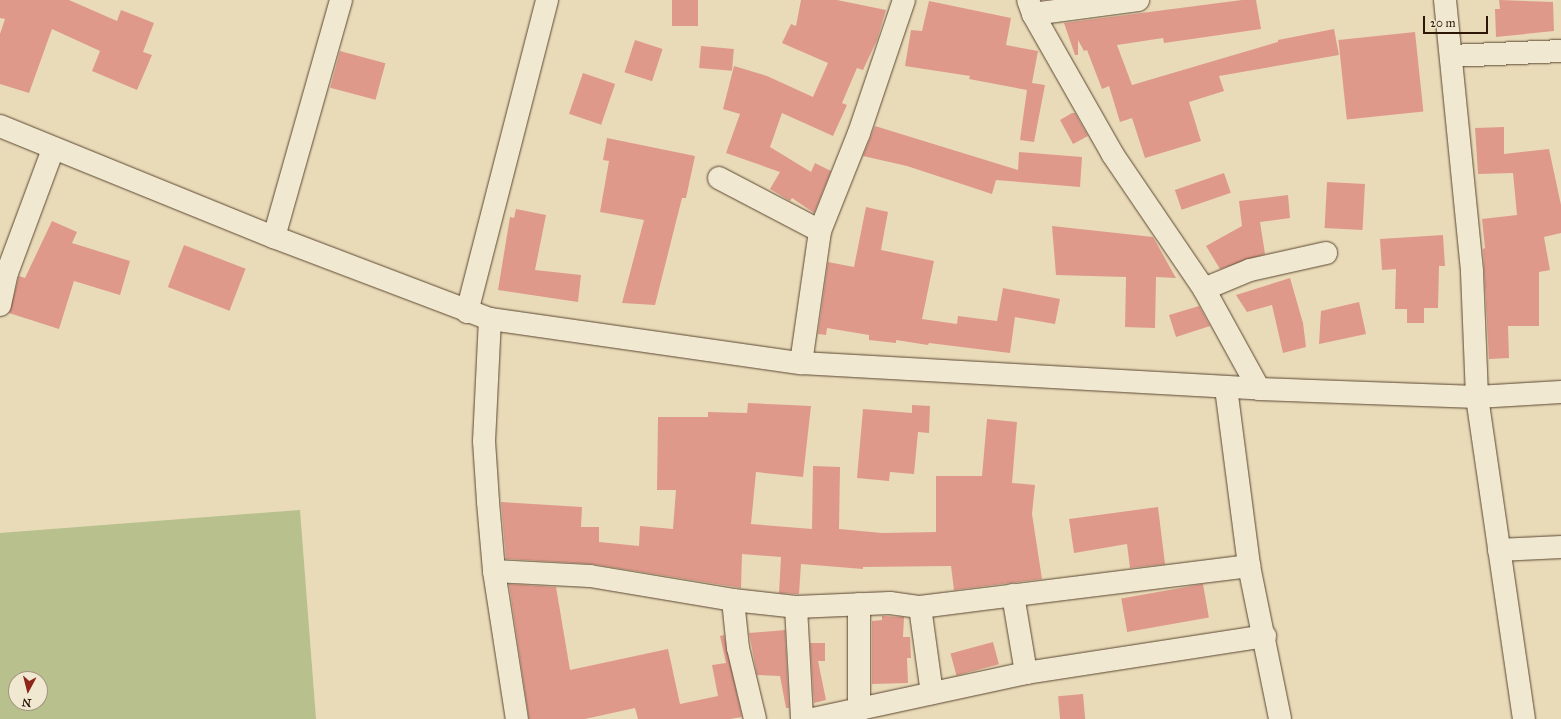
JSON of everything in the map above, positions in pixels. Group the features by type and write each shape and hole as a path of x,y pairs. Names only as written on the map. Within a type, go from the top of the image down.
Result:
{"street":[{"path":"274,237 341,0"},
{"path":"467,312 547,0"},
{"path":"801,363 820,231 859,133 904,0"},
{"path":"1138,0 1030,7 1113,155 1204,289 1259,389"},
{"path":"1445,0 1472,272 1476,397 1524,719"},
{"path":"1451,56 1561,51"},
{"path":"0,126 274,237 467,312 490,319 801,363 1226,388 1476,397 1561,392"},
{"path":"0,305 7,273 54,149"},
{"path":"719,178 820,231"},
{"path":"1204,289 1250,270 1326,253"},
{"path":"490,319 484,441 494,571 517,719"},
{"path":"1226,388 1249,566 1280,719"},
{"path":"1499,550 1561,547"},
{"path":"494,571 590,576 733,600 796,607 890,603 920,607 1249,566"},
{"path":"1013,595 1026,673"},
{"path":"733,600 738,648 755,719"},
{"path":"859,604 859,711"},
{"path":"796,607 802,719"},
{"path":"920,607 932,693"},
{"path":"813,719 859,711 932,693 1026,673 1264,636"}],"green space":[{"path":"300,510 316,719 0,719 0,533"}],"building":[{"path":"0,0 69,0 117,21 121,10 154,23 143,52 152,55 137,90 92,71 100,51 52,29 29,93 0,84 0,34 5,19 0,18"},
{"path":"672,0 698,0 698,26 672,26"},
{"path":"801,0 837,0 886,10 877,40 863,70 857,68 842,103 847,105 833,136 782,113 770,147 811,172 815,163 831,171 814,213 792,198 790,201 770,189 780,172 726,153 740,114 723,109 734,66 767,76 813,97 828,63 782,43 791,24 796,26"},
{"path":"1242,0 1256,0 1261,29 1164,43 1163,38 1117,45 1132,85 1278,42 1278,40 1334,29 1339,55 1219,76 1224,91 1189,102 1201,141 1145,158 1132,118 1120,122 1109,86 1102,89 1087,50 1084,51 1078,40 1078,55 1075,55 1064,23"},
{"path":"1499,0 1553,2 1554,31 1496,37 1495,9 1500,9"},
{"path":"929,1 1011,18 1006,45 1038,51 1032,83 1045,85 1034,142 1020,140 1027,90 969,79 970,76 905,66 911,30 922,31"},
{"path":"1415,32 1423,112 1347,120 1338,40"},
{"path":"635,40 663,49 652,81 624,72"},
{"path":"701,46 734,49 732,71 699,68"},
{"path":"340,51 385,63 376,100 330,88"},
{"path":"583,73 615,84 601,125 569,114"},
{"path":"1072,113 1075,113 1088,136 1073,144 1060,120"},
{"path":"875,126 1018,170 1019,152 1082,157 1080,187 996,180 992,194 907,166 863,156"},
{"path":"1504,127 1504,154 1549,149 1561,205 1561,233 1544,237 1550,270 1539,272 1539,326 1508,326 1509,358 1489,359 1483,249 1485,248 1482,219 1517,215 1513,173 1478,174 1475,128"},
{"path":"607,138 695,156 686,198 682,198 655,305 622,303 644,220 600,212 609,161 603,160"},
{"path":"1224,173 1231,193 1182,210 1175,190"},
{"path":"1327,182 1365,184 1363,230 1325,228"},
{"path":"1288,195 1290,218 1260,222 1265,254 1220,269 1206,246 1242,226 1239,201"},
{"path":"866,207 888,212 881,250 934,261 922,319 957,324 958,316 997,321 1003,288 1060,299 1055,324 1015,317 1010,353 929,343 928,345 896,340 896,343 869,340 869,335 827,328 826,335 818,334 828,262 854,267"},
{"path":"516,209 546,215 535,270 581,275 578,302 498,290 510,217 514,218"},
{"path":"52,221 77,232 72,243 130,261 120,295 74,281 59,329 9,313 19,276 25,278"},
{"path":"1052,226 1153,237 1176,278 1156,277 1155,328 1125,327 1126,277 1056,275"},
{"path":"1443,235 1445,266 1439,266 1438,308 1424,308 1424,323 1407,323 1407,309 1395,309 1396,269 1382,270 1380,239"},
{"path":"184,245 246,269 229,311 168,287"},
{"path":"1290,278 1303,323 1306,347 1283,353 1272,305 1247,312 1236,295"},
{"path":"1359,302 1366,334 1319,344 1321,311"},
{"path":"1199,306 1210,326 1176,337 1169,315"},
{"path":"748,403 811,406 803,477 756,472 751,524 812,529 813,466 840,467 839,529 882,533 936,532 936,476 982,476 987,419 1017,422 1012,483 1035,485 1032,514 1042,579 954,590 951,566 863,567 863,569 801,564 799,594 796,594 779,593 781,557 742,554 741,588 592,564 506,559 501,502 582,507 581,527 599,527 599,542 639,546 640,526 673,529 676,490 657,490 658,417 708,417 708,412 747,413"},
{"path":"912,405 930,406 929,433 918,432 914,474 890,472 889,481 857,478 863,409 912,413"},
{"path":"1158,507 1165,564 1130,568 1127,544 1074,553 1069,519"},
{"path":"509,584 556,587 570,670 668,649 680,704 718,696 712,665 726,663 720,636 724,635 742,717 730,719 638,719 635,708 585,719 529,719"},
{"path":"1203,584 1209,617 1127,632 1121,598"},
{"path":"882,616 904,617 903,637 910,637 911,658 907,658 908,683 872,684 872,621 882,620"},
{"path":"785,630 789,708 786,708 780,676 757,675 749,633"},
{"path":"993,642 999,664 956,676 950,653"},
{"path":"810,643 825,643 825,661 818,661 826,700 814,703"},
{"path":"1083,694 1085,719 1060,719 1058,696"}]}
